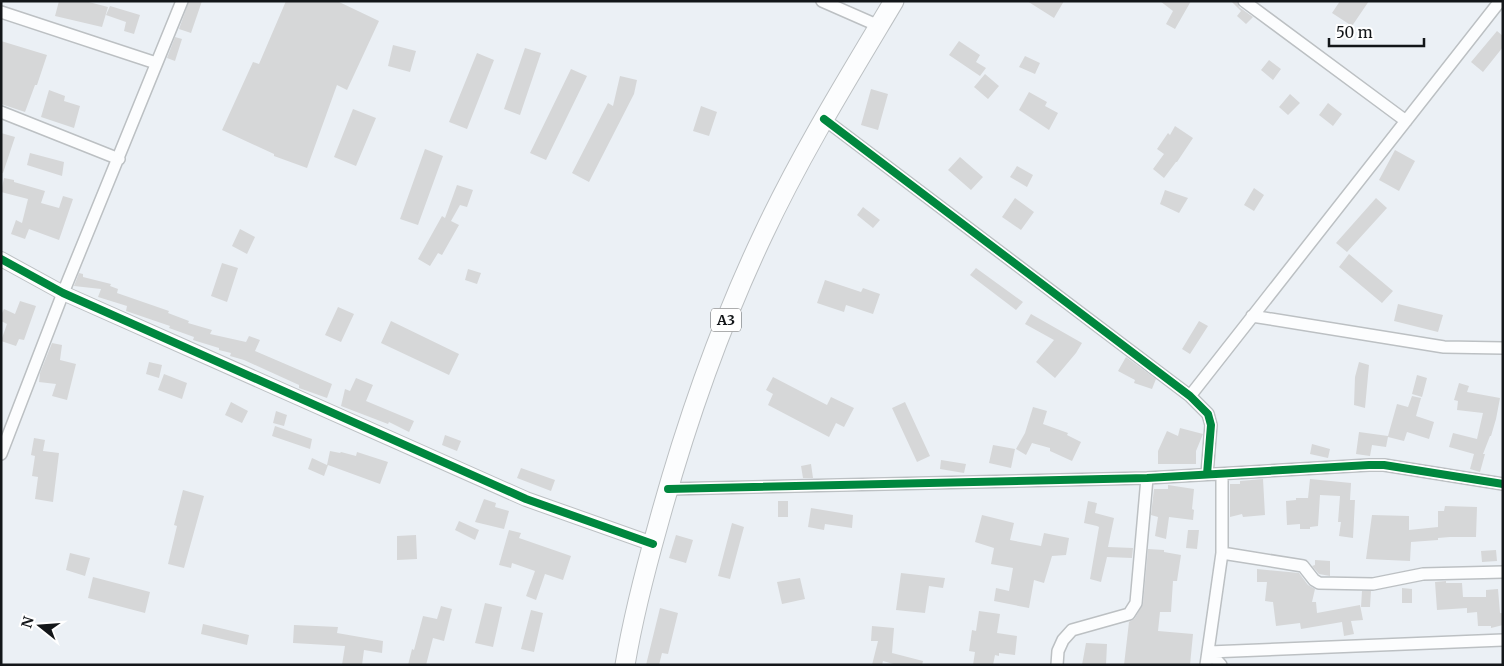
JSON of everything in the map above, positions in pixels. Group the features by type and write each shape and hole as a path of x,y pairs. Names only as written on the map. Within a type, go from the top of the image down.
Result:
{"highway":[{"name":"A3","path":"624,665 630,633 668,489 702,383 730,310 763,234 824,119 894,1"}],"street":[{"path":"2,450 63,293 182,1"},
{"path":"822,1 879,26"},
{"path":"1244,1 1406,120"},
{"path":"1190,396 1500,1"},
{"path":"1,12 156,63"},
{"path":"1,112 119,159"},
{"path":"824,119 1190,396 1208,414 1212,425 1207,474"},
{"path":"1,259 63,293 526,499 653,544"},
{"path":"1252,316 1444,347 1503,348"},
{"path":"668,489 1147,478 1369,465 1384,465 1503,484"},
{"path":"1206,665 1222,553 1222,474"},
{"path":"1057,665 1058,651 1063,640 1072,630 1130,614 1136,603 1147,478"},
{"path":"1222,553 1303,566 1314,580 1319,583 1373,584 1423,574 1503,572"},
{"path":"1209,652 1503,640"},
{"path":"1209,652 1222,665"}],"building":[{"path":"59,1 85,1 108,7 102,27 55,16"},
{"path":"189,1 202,1 191,33 179,29"},
{"path":"286,1 337,1 379,21 347,90 337,85 307,168 274,156 274,154 222,130 253,62 259,64"},
{"path":"1027,1 1064,1 1054,18"},
{"path":"1160,1 1191,1 1175,29 1166,24 1173,11"},
{"path":"1231,1 1237,1 1239,7 1253,17 1246,24 1237,16 1241,11"},
{"path":"1340,1 1369,1 1352,26 1332,13"},
{"path":"110,6 140,15 134,34 124,31 126,22 106,15"},
{"path":"1497,31 1503,36 1503,47 1483,72 1471,62"},
{"path":"175,37 182,39 175,61 167,58"},
{"path":"1,41 47,55 25,112 1,104"},
{"path":"959,41 980,55 976,62 986,68 980,76 949,55"},
{"path":"393,45 416,51 410,72 388,66"},
{"path":"525,48 541,53 520,115 504,109"},
{"path":"477,53 494,60 467,129 449,122"},
{"path":"1025,56 1040,63 1035,74 1019,67"},
{"path":"1269,60 1281,69 1273,80 1261,70"},
{"path":"571,69 587,76 546,160 530,153"},
{"path":"985,74 999,86 988,99 974,87"},
{"path":"620,76 637,80 634,94 589,182 572,173 608,103 613,106"},
{"path":"871,89 888,94 878,130 861,125"},
{"path":"49,90 65,96 64,101 80,106 74,128 41,117"},
{"path":"1029,92 1047,102 1045,106 1058,113 1049,130 1019,110"},
{"path":"1290,94 1300,103 1288,115 1279,107"},
{"path":"1328,103 1342,114 1333,126 1319,115"},
{"path":"701,106 717,112 709,136 693,131"},
{"path":"353,109 376,118 356,166 334,157"},
{"path":"1175,126 1193,138 1164,178 1153,169 1164,154 1157,149 1168,133 1170,135"},
{"path":"1,133 15,137 3,173 1,173"},
{"path":"425,149 443,156 418,225 400,219"},
{"path":"1395,150 1415,161 1399,191 1379,180"},
{"path":"30,153 64,162 62,176 27,165"},
{"path":"960,157 983,177 971,190 948,170"},
{"path":"1017,166 1033,175 1027,187 1010,177"},
{"path":"4,178 45,191 41,203 59,208 63,196 73,199 59,240 29,229 25,239 11,234 16,220 22,223 28,199 1,192"},
{"path":"457,185 473,190 467,207 460,205 451,221 459,225 442,255 438,253 430,266 418,259 442,216 445,218"},
{"path":"1254,188 1264,195 1254,211 1244,205"},
{"path":"1165,190 1188,198 1179,213 1160,204"},
{"path":"1015,198 1034,212 1021,230 1002,217"},
{"path":"1376,198 1387,208 1347,252 1336,243"},
{"path":"863,207 880,220 873,228 857,215"},
{"path":"240,229 255,237 247,254 232,246"},
{"path":"1349,254 1393,291 1382,303 1339,267"},
{"path":"222,263 238,268 227,302 211,296"},
{"path":"976,268 1023,302 1016,310 970,275"},
{"path":"468,269 481,273 477,284 465,280"},
{"path":"79,273 83,274 83,277 111,284 110,286 118,289 117,293 169,311 168,313 189,321 188,323 212,330 210,334 246,342 249,336 260,340 255,351 332,384 327,398 299,388 299,385 244,360 230,356 231,353 193,340 194,337 169,328 170,326 126,311 127,306 98,297 101,289 74,286"},
{"path":"825,280 861,292 863,288 880,294 873,314 846,305 844,312 817,303"},
{"path":"20,301 36,306 24,340 19,339 16,346 1,341 7,324 1,321 1,315 4,309 15,314"},
{"path":"1398,304 1443,315 1438,332 1394,321"},
{"path":"338,307 354,314 341,342 325,335"},
{"path":"1031,314 1082,343 1055,378 1036,362 1054,340 1025,324"},
{"path":"391,321 459,354 449,375 381,343"},
{"path":"1199,321 1208,326 1190,354 1182,349"},
{"path":"52,343 62,345 60,360 76,364 67,400 52,396 56,384 39,382 40,373"},
{"path":"1126,357 1156,379 1152,389 1134,383 1135,380 1118,371"},
{"path":"149,362 162,365 159,378 146,374"},
{"path":"1359,362 1369,365 1365,408 1354,405 1355,377"},
{"path":"164,374 187,383 182,399 158,390"},
{"path":"1417,375 1427,378 1422,397 1412,394"},
{"path":"773,377 827,405 831,397 854,408 844,427 836,423 829,437 768,405 773,394 766,390"},
{"path":"356,378 373,385 366,401 414,421 409,432 389,422 388,424 341,406 345,389 350,391"},
{"path":"1459,383 1469,386 1467,392 1500,398 1491,436 1483,454 1485,454 1480,472 1470,469 1474,454 1449,447 1453,433 1477,439 1483,413 1457,410 1458,401 1454,400"},
{"path":"1412,396 1421,398 1416,416 1434,422 1429,439 1407,432 1404,441 1388,437 1386,447 1372,445 1370,456 1356,454 1359,432 1388,436 1397,404 1408,407"},
{"path":"231,402 248,411 242,423 225,415"},
{"path":"905,402 930,456 917,462 892,408"},
{"path":"1033,407 1047,411 1043,424 1068,433 1067,435 1081,442 1072,461 1050,451 1050,448 1032,443 1026,455 1016,449 1025,433"},
{"path":"276,411 287,415 284,426 273,423"},
{"path":"275,426 312,439 310,449 272,436"},
{"path":"1180,428 1203,434 1196,451 1196,464 1158,464 1158,451 1167,431 1178,436"},
{"path":"445,435 461,441 457,451 442,445"},
{"path":"34,438 45,440 43,451 59,453 53,502 35,499 38,477 32,476 35,456 31,455"},
{"path":"1312,444 1330,449 1328,458 1310,454"},
{"path":"993,445 1015,449 1011,468 989,463"},
{"path":"330,451 356,456 357,452 388,462 380,484 328,465 324,476 308,469 312,458 327,465"},
{"path":"941,460 966,464 964,473 940,469"},
{"path":"811,464 813,478 803,478 801,466"},
{"path":"521,468 555,480 551,491 517,478"},
{"path":"1263,479 1265,515 1243,517 1242,514 1230,517 1230,484"},
{"path":"1310,479 1351,483 1350,500 1355,500 1353,538 1339,536 1341,522 1338,522 1340,496 1320,495 1318,526 1310,527 1310,529 1300,529 1300,524 1287,525 1286,501 1296,500 1296,498 1308,498"},
{"path":"1168,485 1194,489 1192,509 1194,510 1193,520 1169,517 1166,539 1155,536 1158,517 1151,515 1154,489 1168,489"},
{"path":"183,490 204,496 184,568 168,564 177,526 174,525"},
{"path":"484,499 496,503 495,507 509,511 504,529 475,522"},
{"path":"778,501 788,501 788,517 778,517"},
{"path":"1088,501 1097,503 1095,513 1114,518 1108,547 1133,548 1132,558 1107,557 1101,582 1090,579 1099,527 1084,523"},
{"path":"1445,506 1477,507 1476,537 1450,537 1411,542 1410,561 1366,559 1372,515 1409,516 1409,530 1438,527 1438,511 1444,511"},
{"path":"811,508 853,515 852,528 825,524 824,530 808,527"},
{"path":"982,515 1014,523 1010,540 1041,546 1044,533 1069,538 1066,555 1052,556 1044,583 1034,580 1029,608 994,601 996,588 1009,591 1013,568 991,564 994,548 975,542"},
{"path":"459,521 479,530 475,540 455,530"},
{"path":"732,523 744,527 730,579 718,576"},
{"path":"509,530 521,533 519,538 571,556 563,580 545,574 536,600 526,596 535,571 512,563 511,568 499,565"},
{"path":"1188,530 1199,530 1197,549 1186,548"},
{"path":"416,535 417,559 397,560 397,536"},
{"path":"676,535 693,540 686,563 669,558"},
{"path":"1148,549 1164,550 1164,552 1181,555 1177,581 1173,581 1171,612 1160,612 1158,631 1193,634 1190,665 1124,665 1129,622 1135,618 1143,604"},
{"path":"1496,550 1497,561 1482,562 1481,551"},
{"path":"70,553 90,558 85,576 66,570"},
{"path":"1315,560 1330,561 1330,576 1319,574 1312,566 1315,565"},
{"path":"1257,569 1299,573 1308,585 1315,589 1312,602 1316,602 1317,613 1360,605 1363,620 1351,621 1354,634 1344,636 1342,622 1301,629 1300,623 1276,626 1273,602 1265,601 1267,582 1257,582"},
{"path":"901,573 945,578 943,588 929,586 925,613 896,610"},
{"path":"93,577 150,592 145,613 88,598"},
{"path":"800,578 805,599 782,604 777,582"},
{"path":"1446,581 1446,583 1462,583 1463,597 1486,597 1486,590 1498,589 1500,613 1503,613 1503,625 1491,628 1491,626 1478,626 1477,612 1467,613 1467,608 1437,610 1435,582"},
{"path":"1402,588 1412,589 1412,603 1402,603"},
{"path":"1362,591 1371,591 1370,607 1361,607"},
{"path":"485,603 502,607 493,647 475,643"},
{"path":"441,606 452,609 444,641 433,638 426,665 408,665 423,616 437,619"},
{"path":"660,608 678,613 668,654 662,653 659,665 646,665"},
{"path":"531,610 543,613 534,652 521,649"},
{"path":"979,611 1000,614 997,633 1017,636 1015,655 999,653 999,656 995,655 993,665 973,665 975,652 969,651 972,630 976,631"},
{"path":"203,624 249,635 247,645 201,634"},
{"path":"294,625 338,627 337,633 383,641 382,653 364,650 362,665 342,665 345,646 293,643"},
{"path":"872,626 894,628 892,653 923,661 922,665 897,665 883,661 882,665 872,665 878,641 871,641"},
{"path":"1086,643 1107,644 1106,665 1082,665"}],"cycle path":[{"path":"824,119 1190,396 1208,414 1211,425 1207,474"},
{"path":"1,259 63,293 526,499 653,544"},
{"path":"668,489 1147,478 1369,465 1384,465 1503,484"}]}
